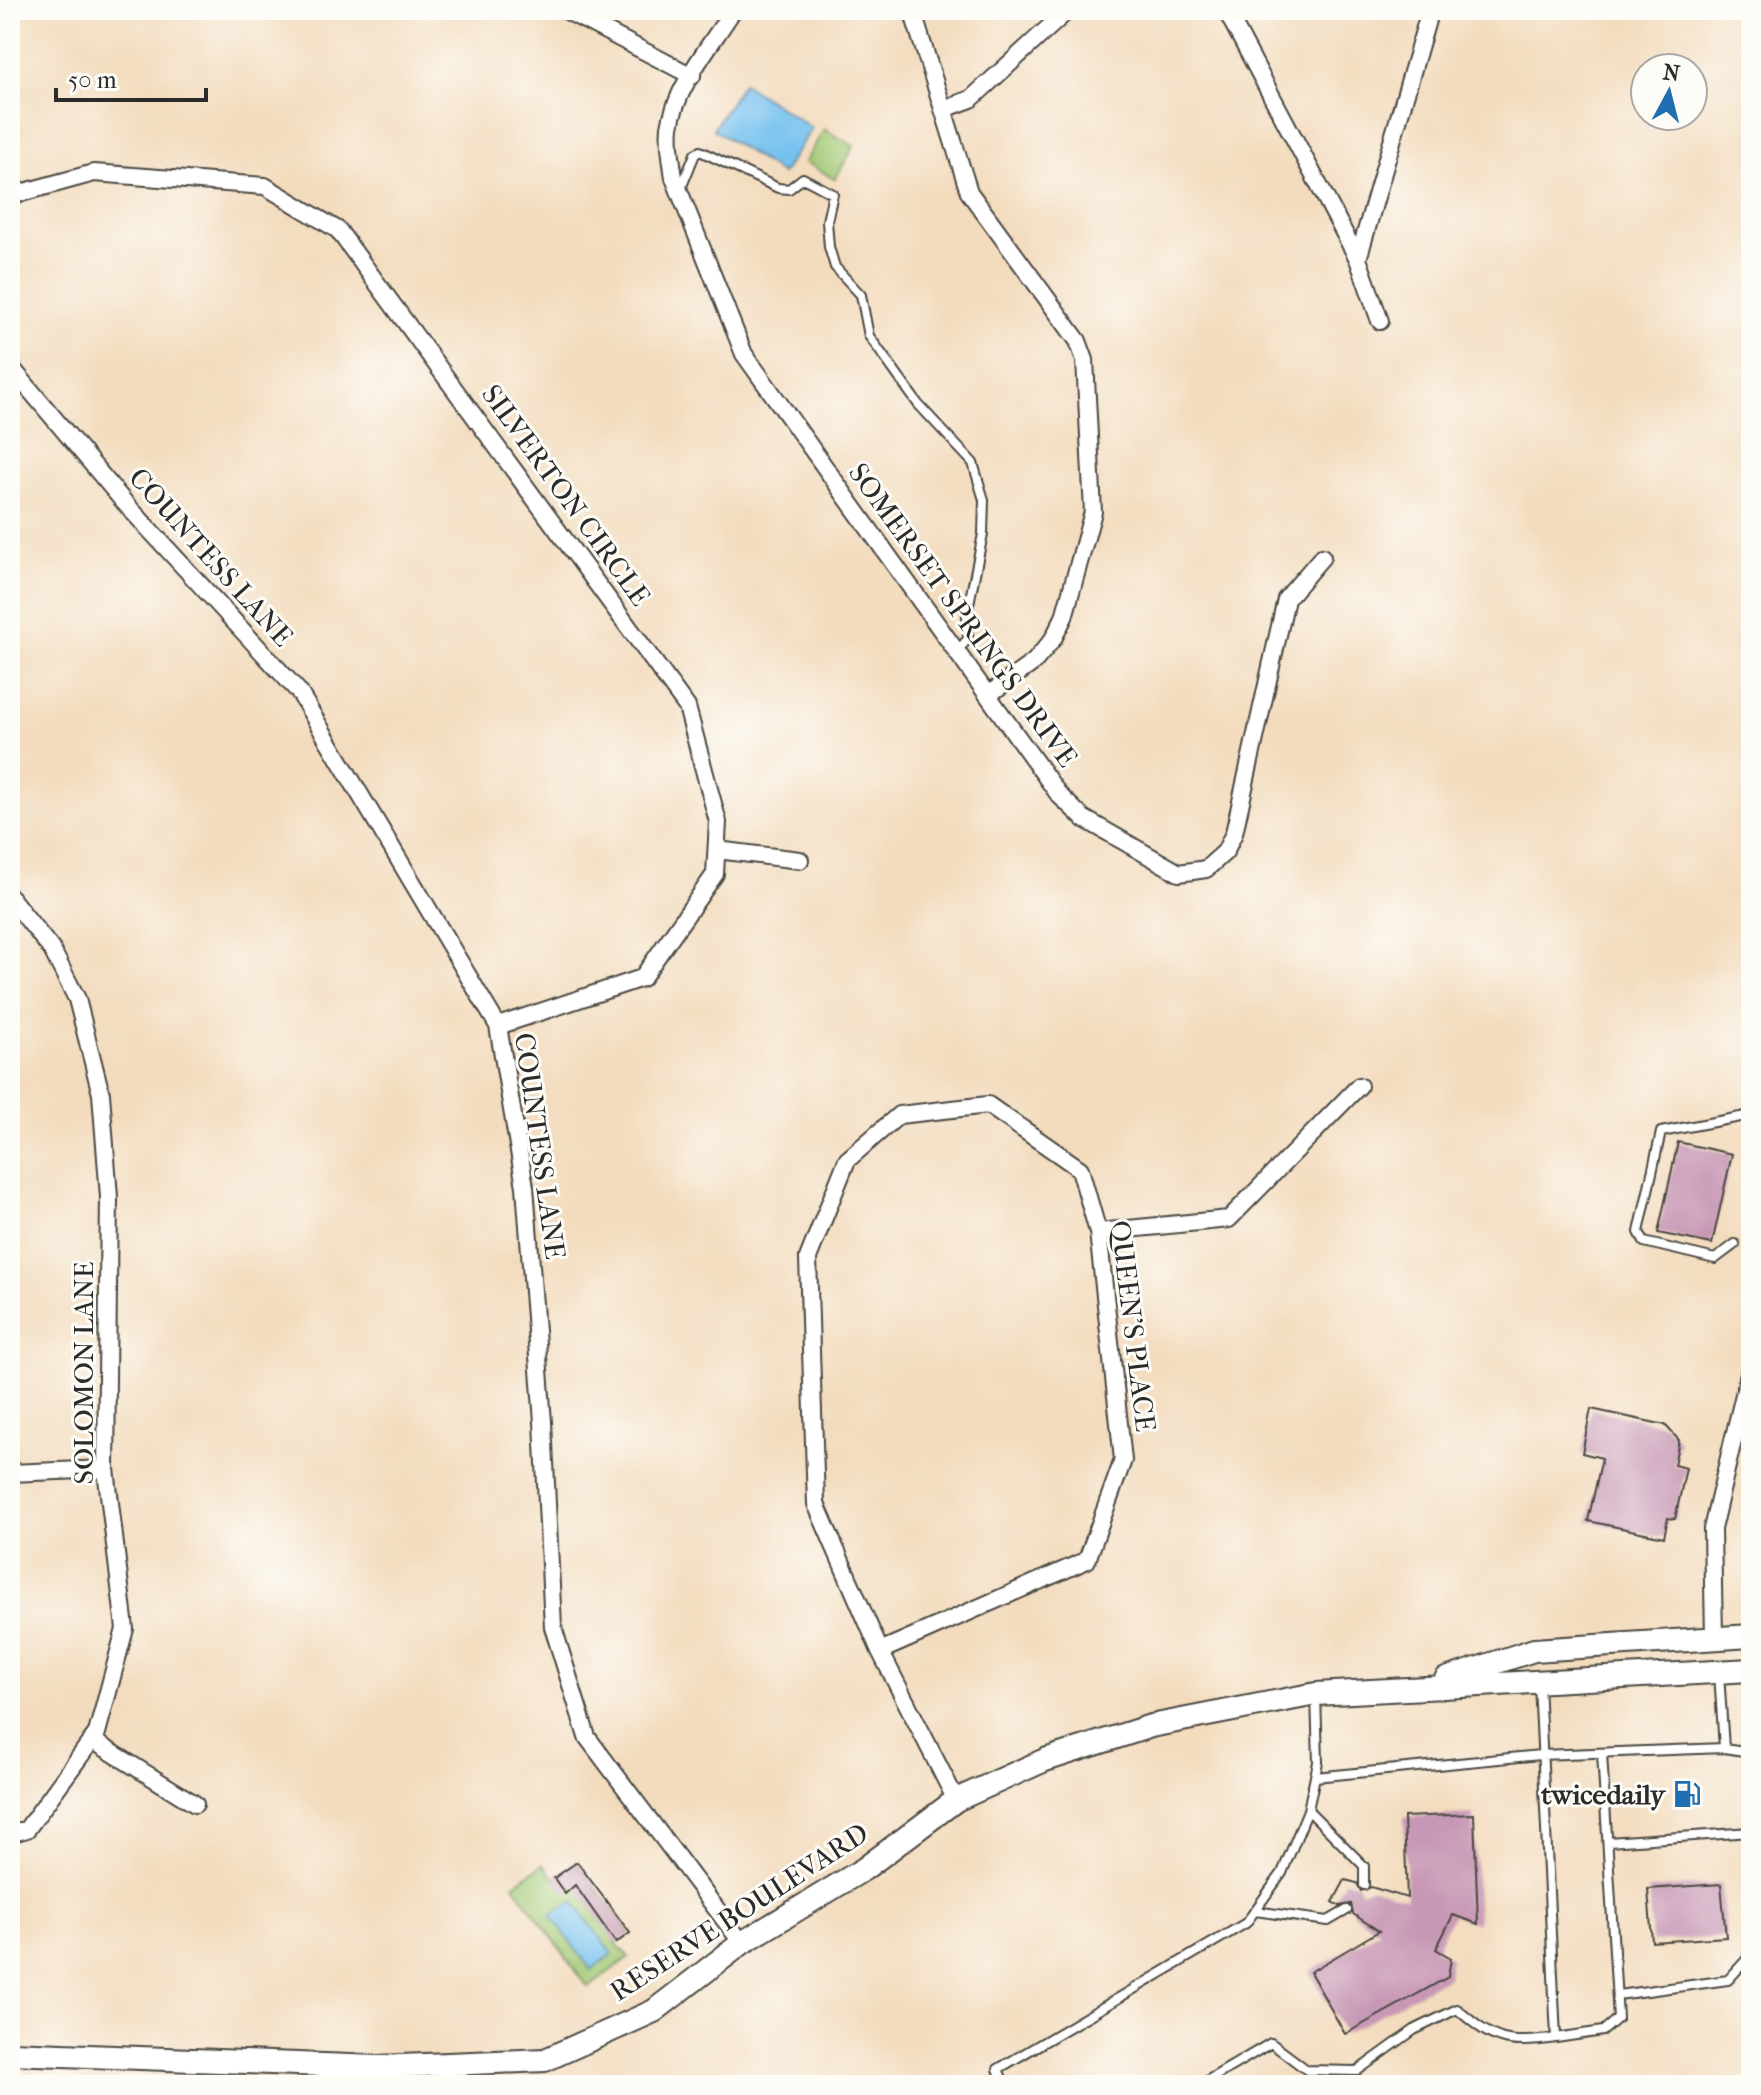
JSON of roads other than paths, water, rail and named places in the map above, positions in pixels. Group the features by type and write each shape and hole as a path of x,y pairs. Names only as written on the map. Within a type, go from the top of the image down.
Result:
{"street":[{"path":"565,10 692,76"},
{"name":"SOMERSET SPRINGS DRIVE","path":"733,10 675,105 670,129 674,178 744,354 1059,795 1083,818 1179,873 1206,869 1225,852 1234,833 1286,599 1322,557"},
{"path":"912,10 976,206 1078,341 1085,360 1093,512 1064,617 1053,639 1034,662 988,695"},
{"path":"944,109 971,99 1068,10"},
{"path":"1226,10 1358,259 1380,321"},
{"path":"1358,259 1430,10"},
{"name":"SILVERTON CIRCLE","path":"10,196 94,173 265,186 338,230 687,707 718,822 715,874 642,978 498,1026"},
{"name":"COUNTESS LANE","path":"10,366 124,502 299,692 498,1026 525,1187 543,1422 553,1627 587,1737 742,1943"},
{"path":"717,850 800,860"},
{"name":"SOLOMON LANE","path":"10,897 52,950 77,999 101,1094 109,1197 106,1469 125,1629 92,1740 27,1829 10,1834"},
{"path":"1098,1232 1229,1219 1359,1086"},
{"name":"QUEEN'S PLACE","path":"880,1651 1087,1560 1123,1460 1098,1232 1080,1169 988,1105 899,1115 847,1160 808,1258 816,1504 880,1651 956,1800"},
{"path":"1719,1670 1714,1637 1712,1529 1751,1365"},
{"path":"10,1473 106,1469"},
{"name":"RESERVE BOULEVARD","path":"1426,1686 1534,1650 1751,1636"},
{"name":"RESERVE BOULEVARD","path":"10,2053 377,2067 545,2060 654,2011 742,1943 864,1869 956,1800 1045,1760 1151,1726 1316,1694 1751,1670"},
{"path":"92,1740 195,1804"}],"lane":[{"path":"680,192 695,154 700,151 778,188 789,189 803,178 833,194 827,221 829,247 835,267 861,295 869,336 918,404 973,463 984,500 983,534 967,614 968,639 957,651"},
{"path":"1735,1244 1715,1259 1644,1242 1639,1232 1661,1132 1751,1115"},
{"path":"1719,1670 1724,1748"},
{"path":"1539,1683 1540,1755 1556,2038"},
{"path":"1005,2085 998,2069 1246,1923 1282,1873 1308,1810 1318,1762 1316,1694"},
{"path":"1315,1777 1540,1755 1724,1748 1751,1752"},
{"path":"1200,2085 1271,2043 1307,2070 1357,2071 1414,2030 1457,2009 1487,2035 1526,2042 1603,2031 1618,2018 1618,1995 1602,1753"},
{"path":"1308,1810 1364,1866 1364,1885"},
{"path":"1608,1842 1751,1832"},
{"path":"1255,1911 1328,1921 1347,1910"},
{"path":"1618,1995 1728,1980 1748,1958 1751,1930"}],"water":[{"path":"743,83 812,128 782,174 713,129"},
{"path":"573,1901 612,1954 591,1970 551,1915"}],"place":[{"name":"twicedaily","path":"1687,1794"}]}
